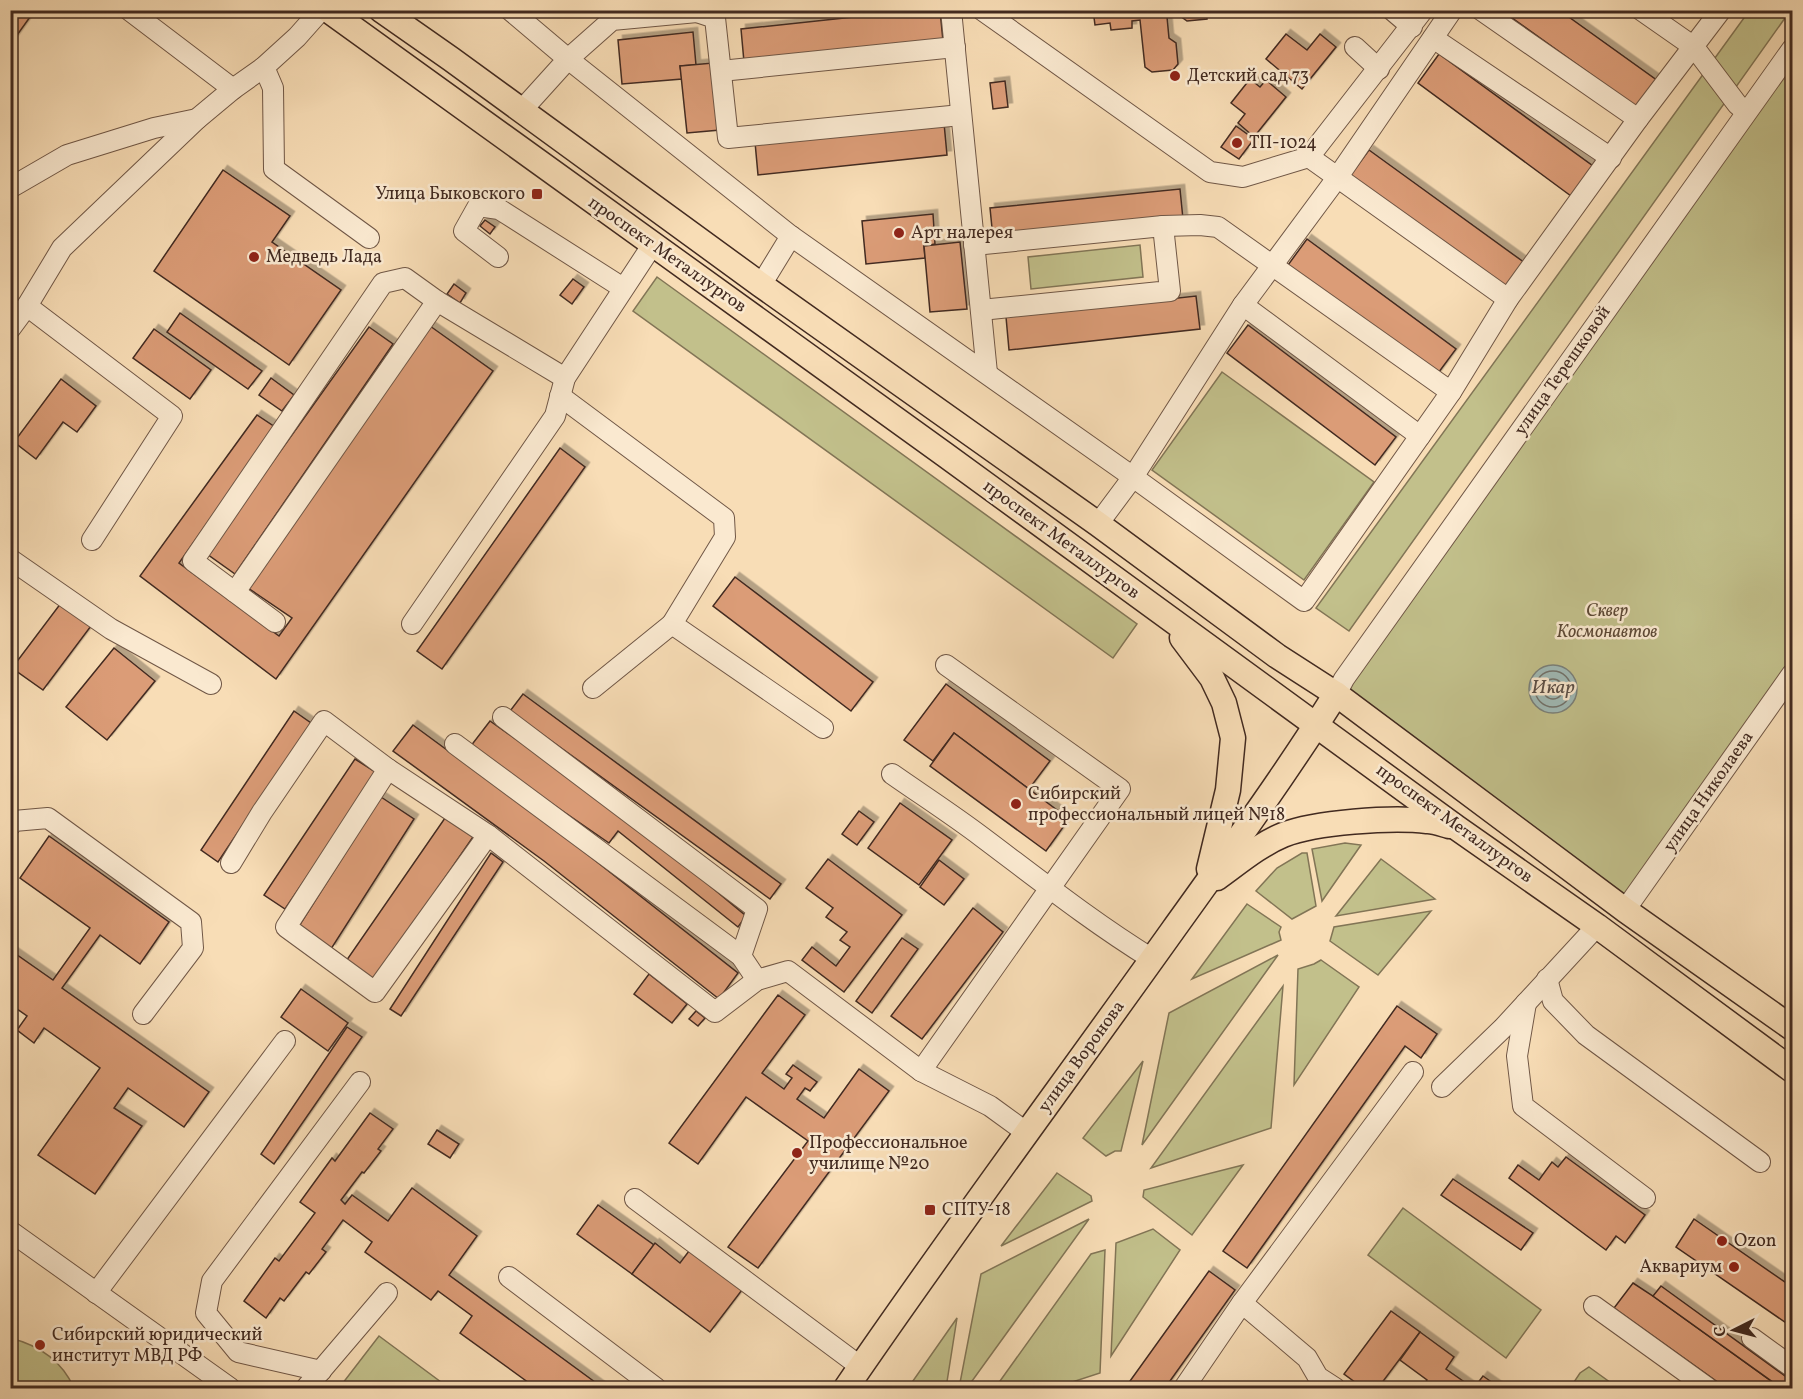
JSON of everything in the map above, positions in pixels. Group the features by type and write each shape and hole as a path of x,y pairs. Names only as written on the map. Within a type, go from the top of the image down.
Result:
{"main road":[{"name":"проспект Металлургов","path":"381,10 1098,524 1277,656 1336,694 1625,910 1792,1028"},
{"name":"проспект Металлургов","path":"331,12 1457,828 1603,930 1792,1070"},
{"path":"1153,607 1191,648 1212,678 1224,703 1233,738 1226,800 1205,886"},
{"name":"улица Воронова","path":"846,1389 1205,886 1336,694"},
{"path":"1205,886 1272,840 1285,834 1323,826 1388,820 1429,821 1457,828"},
{"path":"1603,930 1625,910"}],"street":[{"path":"129,10 233,88"},
{"path":"510,10 568,59 791,236 987,373 1304,601 1451,392 1508,299 1638,119 1721,10"},
{"path":"951,10 987,373"},
{"path":"982,10 1210,172 1243,177 1309,158 1418,19 1392,10"},
{"path":"1098,524 1133,477 1243,305 1337,178 1452,10"},
{"path":"1481,10 1638,119"},
{"path":"1641,10 1694,47 1737,104 1746,112"},
{"path":"522,111 568,59 612,20 698,11 715,18 728,138 961,116"},
{"path":"10,329 62,249 197,118 331,12"},
{"path":"1432,38 1611,158"},
{"path":"722,71 955,47"},
{"path":"1355,47 1379,69"},
{"name":"улица Терешковой","path":"1336,694 1344,679 1792,49"},
{"path":"264,67 273,88 274,169 369,238"},
{"path":"10,188 67,155 154,128 197,118"},
{"path":"1309,158 1508,299"},
{"path":"498,257 464,231 478,206 499,209 623,288"},
{"path":"974,245 1163,226 1200,225 1218,228 1451,392"},
{"path":"981,310 1170,291 1163,226"},
{"path":"762,285 791,236"},
{"path":"412,624 555,416 562,387 653,244"},
{"path":"275,622 193,561 383,283 405,278 562,387 724,518 725,537 672,624 593,688"},
{"path":"235,592 437,301"},
{"path":"1243,305 1420,436"},
{"path":"27,306 172,416 92,540"},
{"path":"10,559 111,629 211,684"},
{"path":"672,624 824,728"},
{"path":"921,1071 1120,789 946,665"},
{"name":"улица Николаева","path":"1625,910 1792,674"},
{"path":"503,717 757,909 741,957"},
{"path":"231,863 262,812 324,721 388,769 488,835 715,1012 757,980 788,971 921,1071 990,1106 1027,1133"},
{"path":"455,744 741,957 757,980"},
{"path":"388,769 286,927 375,992 488,835"},
{"path":"892,774 981,836 1049,889 1115,936 1152,959"},
{"path":"10,826 14,821 48,818 191,922 193,948 143,1014"},
{"path":"1442,1087 1527,1004 1547,980 1603,930"},
{"path":"1547,980 1553,1001 1586,1035 1760,1162"},
{"path":"1527,1004 1517,1056 1523,1106 1645,1198"},
{"path":"96,1293 285,1041"},
{"path":"1184,1389 1242,1303 1413,1072"},
{"path":"321,1371 238,1352 206,1313 212,1281 360,1082"},
{"path":"635,1199 861,1367"},
{"path":"10,1231 230,1389"},
{"path":"509,1277 656,1389"},
{"path":"306,1389 387,1293"},
{"path":"1242,1303 1307,1358 1318,1377 1335,1389"},
{"path":"1594,1306 1708,1389"},
{"path":"1752,1338 1792,1367"}],"green space":[{"path":"1749,11 1790,11 1349,631 1316,608"},
{"name":"Сквер Космонавтов","path":"1792,49 1792,674 1625,910 1336,694"},
{"path":"1140,245 1143,277 1031,289 1028,257"},
{"path":"657,277 1137,624 1113,658 633,311"},
{"path":"1222,372 1374,482 1304,580 1152,470"},
{"path":"1345,843 1361,845 1322,901 1312,849"},
{"path":"1302,853 1307,853 1316,906 1292,919 1256,891 1277,868"},
{"path":"1381,859 1435,899 1336,916"},
{"path":"1247,904 1281,927 1279,932 1281,940 1192,979"},
{"path":"1431,911 1378,975 1330,941 1334,927"},
{"path":"1278,955 1142,1145 1169,1013"},
{"path":"1321,960 1359,987 1294,1085 1298,969"},
{"path":"1283,986 1271,1128 1151,1168"},
{"path":"1143,1061 1121,1151 1115,1151 1106,1156 1083,1138"},
{"path":"1243,1165 1192,1235 1143,1197 1144,1190"},
{"path":"1057,1173 1091,1196 1092,1201 1001,1246"},
{"path":"1403,1208 1541,1310 1506,1358 1368,1255"},
{"path":"1089,1219 967,1388 959,1388 981,1274"},
{"path":"1153,1229 1180,1250 1111,1356 1116,1243"},
{"path":"1105,1250 1100,1373 1054,1388 995,1388 1091,1254"},
{"path":"957,1318 946,1388 908,1388"},
{"path":"379,1336 449,1388 339,1388"},
{"path":"10,1338 30,1345 56,1362 74,1388 11,1388"},
{"path":"1589,1367 1618,1388 1570,1388 1580,1373"}],"water":[{"name":"Икар","path":"1548,665 1558,665 1570,672 1577,684 1577,694 1570,706 1558,713 1548,713 1533,702 1529,694 1529,684 1540,669"}],"building":[{"path":"10,10 35,10 10,45"},
{"path":"919,10 940,10 943,41 744,62 741,29"},
{"path":"1093,10 1222,11 1207,13 1207,19 1187,21 1180,16 1167,17 1169,38 1176,43 1178,64 1173,70 1152,72 1145,67 1140,20 1132,21 1132,28 1111,30 1110,23 1095,25"},
{"path":"1501,10 1559,10 1658,81 1638,108"},
{"path":"693,32 696,65 680,66 682,79 622,84 618,40"},
{"path":"1286,34 1307,50 1320,34 1336,47 1302,89 1266,59"},
{"path":"1439,54 1593,166 1571,196 1418,83"},
{"path":"713,63 720,130 687,133 680,66"},
{"path":"1250,79 1260,87 1266,80 1286,97 1254,137 1238,123 1245,114 1231,103"},
{"path":"1005,81 1008,107 993,109 990,83"},
{"path":"944,123 947,155 758,175 755,142"},
{"name":"ТП-1024","path":"1236,126 1254,139 1239,159 1221,147"},
{"path":"1369,150 1525,263 1505,290 1349,177"},
{"path":"223,170 290,216 272,242 341,290 289,365 154,271"},
{"path":"1180,189 1183,219 993,238 990,208"},
{"name":"Арт налерея","path":"933,214 935,244 924,246 925,258 866,264 862,221"},
{"path":"485,220 495,227 490,234 480,226"},
{"path":"1307,239 1456,349 1436,376 1288,265"},
{"path":"960,242 967,309 930,312 924,246"},
{"path":"573,279 584,287 572,304 560,295"},
{"path":"454,284 466,293 460,303 447,294"},
{"path":"1196,296 1200,329 1009,350 1006,317"},
{"path":"180,313 262,371 248,389 167,332"},
{"path":"1248,325 1396,437 1375,465 1227,353"},
{"path":"430,326 493,371 276,679 140,576 257,415 275,427 179,563 279,636 292,618 248,588"},
{"path":"369,327 393,344 235,574 207,554"},
{"path":"154,329 211,370 190,399 133,358"},
{"path":"271,378 294,395 282,411 259,395"},
{"path":"61,379 96,406 77,432 63,422 36,459 14,442"},
{"path":"560,448 585,467 442,669 417,651"},
{"path":"735,577 873,682 851,711 713,606"},
{"path":"61,603 91,626 43,690 12,668"},
{"path":"114,648 155,681 107,740 66,707"},
{"path":"946,684 1050,761 1029,789 954,733 933,761 904,740"},
{"path":"523,694 781,884 770,899 510,711"},
{"path":"294,711 311,723 218,862 201,850"},
{"path":"490,721 626,816 746,916 738,927 618,831 609,843 470,747"},
{"path":"413,725 564,836 738,973 719,999 544,861 393,751"},
{"name":"Сибирский профессиональный лицей №18","path":"954,733 1069,819 1046,851 930,766"},
{"path":"355,759 377,773 285,909 264,895"},
{"path":"381,797 414,819 331,949 299,926"},
{"path":"900,803 952,840 919,885 868,848"},
{"path":"859,811 874,822 857,845 842,834"},
{"path":"445,818 473,837 372,984 344,964"},
{"path":"49,836 169,922 140,964 100,935 62,988 209,1092 184,1127 128,1088 114,1108 142,1126 95,1194 38,1155 100,1068 44,1028 34,1043 17,1030 27,1016 10,1004 10,950 53,980 90,928 20,878"},
{"path":"491,853 503,862 401,1016 390,1009"},
{"path":"828,859 902,915 844,992 802,960 812,947 836,966 850,947 840,940 847,932 826,917 833,908 806,888"},
{"path":"939,860 964,879 944,905 920,887"},
{"path":"973,908 1003,932 922,1039 891,1016"},
{"path":"902,938 918,949 872,1013 856,1001"},
{"path":"649,974 687,1004 672,1023 634,994"},
{"path":"301,989 348,1023 328,1051 281,1017"},
{"path":"778,995 805,1015 762,1073 784,1089 792,1078 786,1074 793,1065 817,1082 810,1091 805,1088 797,1099 824,1118 859,1069 889,1091 758,1268 728,1247 808,1141 746,1097 698,1164 669,1143"},
{"path":"1397,1006 1437,1034 1421,1058 1405,1046 1247,1268 1223,1251"},
{"path":"696,1011 705,1018 698,1026 689,1019"},
{"path":"347,1027 362,1037 274,1164 261,1154"},
{"path":"370,1113 393,1129 378,1149 381,1151 341,1200 345,1204 352,1195 388,1221 412,1188 477,1236 449,1275 603,1388 536,1388 460,1333 472,1316 438,1291 431,1300 365,1252 372,1242 343,1220 322,1249 326,1252 309,1274 306,1272 284,1301 280,1298 266,1318 244,1301 275,1258 279,1261 315,1213 300,1202 332,1158 335,1161"},
{"path":"437,1130 459,1144 450,1158 428,1144"},
{"path":"1566,1157 1645,1215 1625,1243 1616,1236 1606,1250 1509,1178 1518,1165 1539,1180 1552,1162 1558,1167"},
{"path":"1453,1179 1533,1233 1521,1250 1441,1195"},
{"path":"598,1205 654,1245 632,1274 577,1234"},
{"name":"Аквариум","path":"1694,1219 1792,1287 1792,1327 1676,1247"},
{"path":"655,1243 680,1263 689,1251 742,1290 710,1332 632,1274"},
{"path":"1209,1271 1235,1290 1165,1388 1125,1388"},
{"path":"1633,1283 1781,1388 1726,1388 1614,1308"},
{"path":"1661,1286 1792,1381 1792,1388 1781,1388 1653,1296"},
{"path":"1391,1311 1420,1332 1378,1388 1363,1388 1344,1374"},
{"path":"1420,1332 1454,1357 1446,1369 1473,1388 1422,1388 1427,1380 1400,1360"},
{"path":"1483,1376 1500,1388 1474,1388"}],"place":[{"name":"Детский сад 73","path":"1175,76"},
{"name":"ТП-1024","path":"1237,143"},
{"name":"Улица Быковского","path":"537,194"},
{"name":"Арт налерея","path":"899,233"},
{"name":"Медведь Лада","path":"254,257"},
{"name":"Сибирский профессиональный лицей №18","path":"1016,804"},
{"name":"Профессиональное училище №20","path":"797,1153"},
{"name":"СПТУ-18","path":"930,1210"},
{"name":"Ozon","path":"1722,1241"},
{"name":"Аквариум","path":"1734,1267"},
{"name":"Сибирский юридический институт МВД РФ","path":"40,1345"}]}
